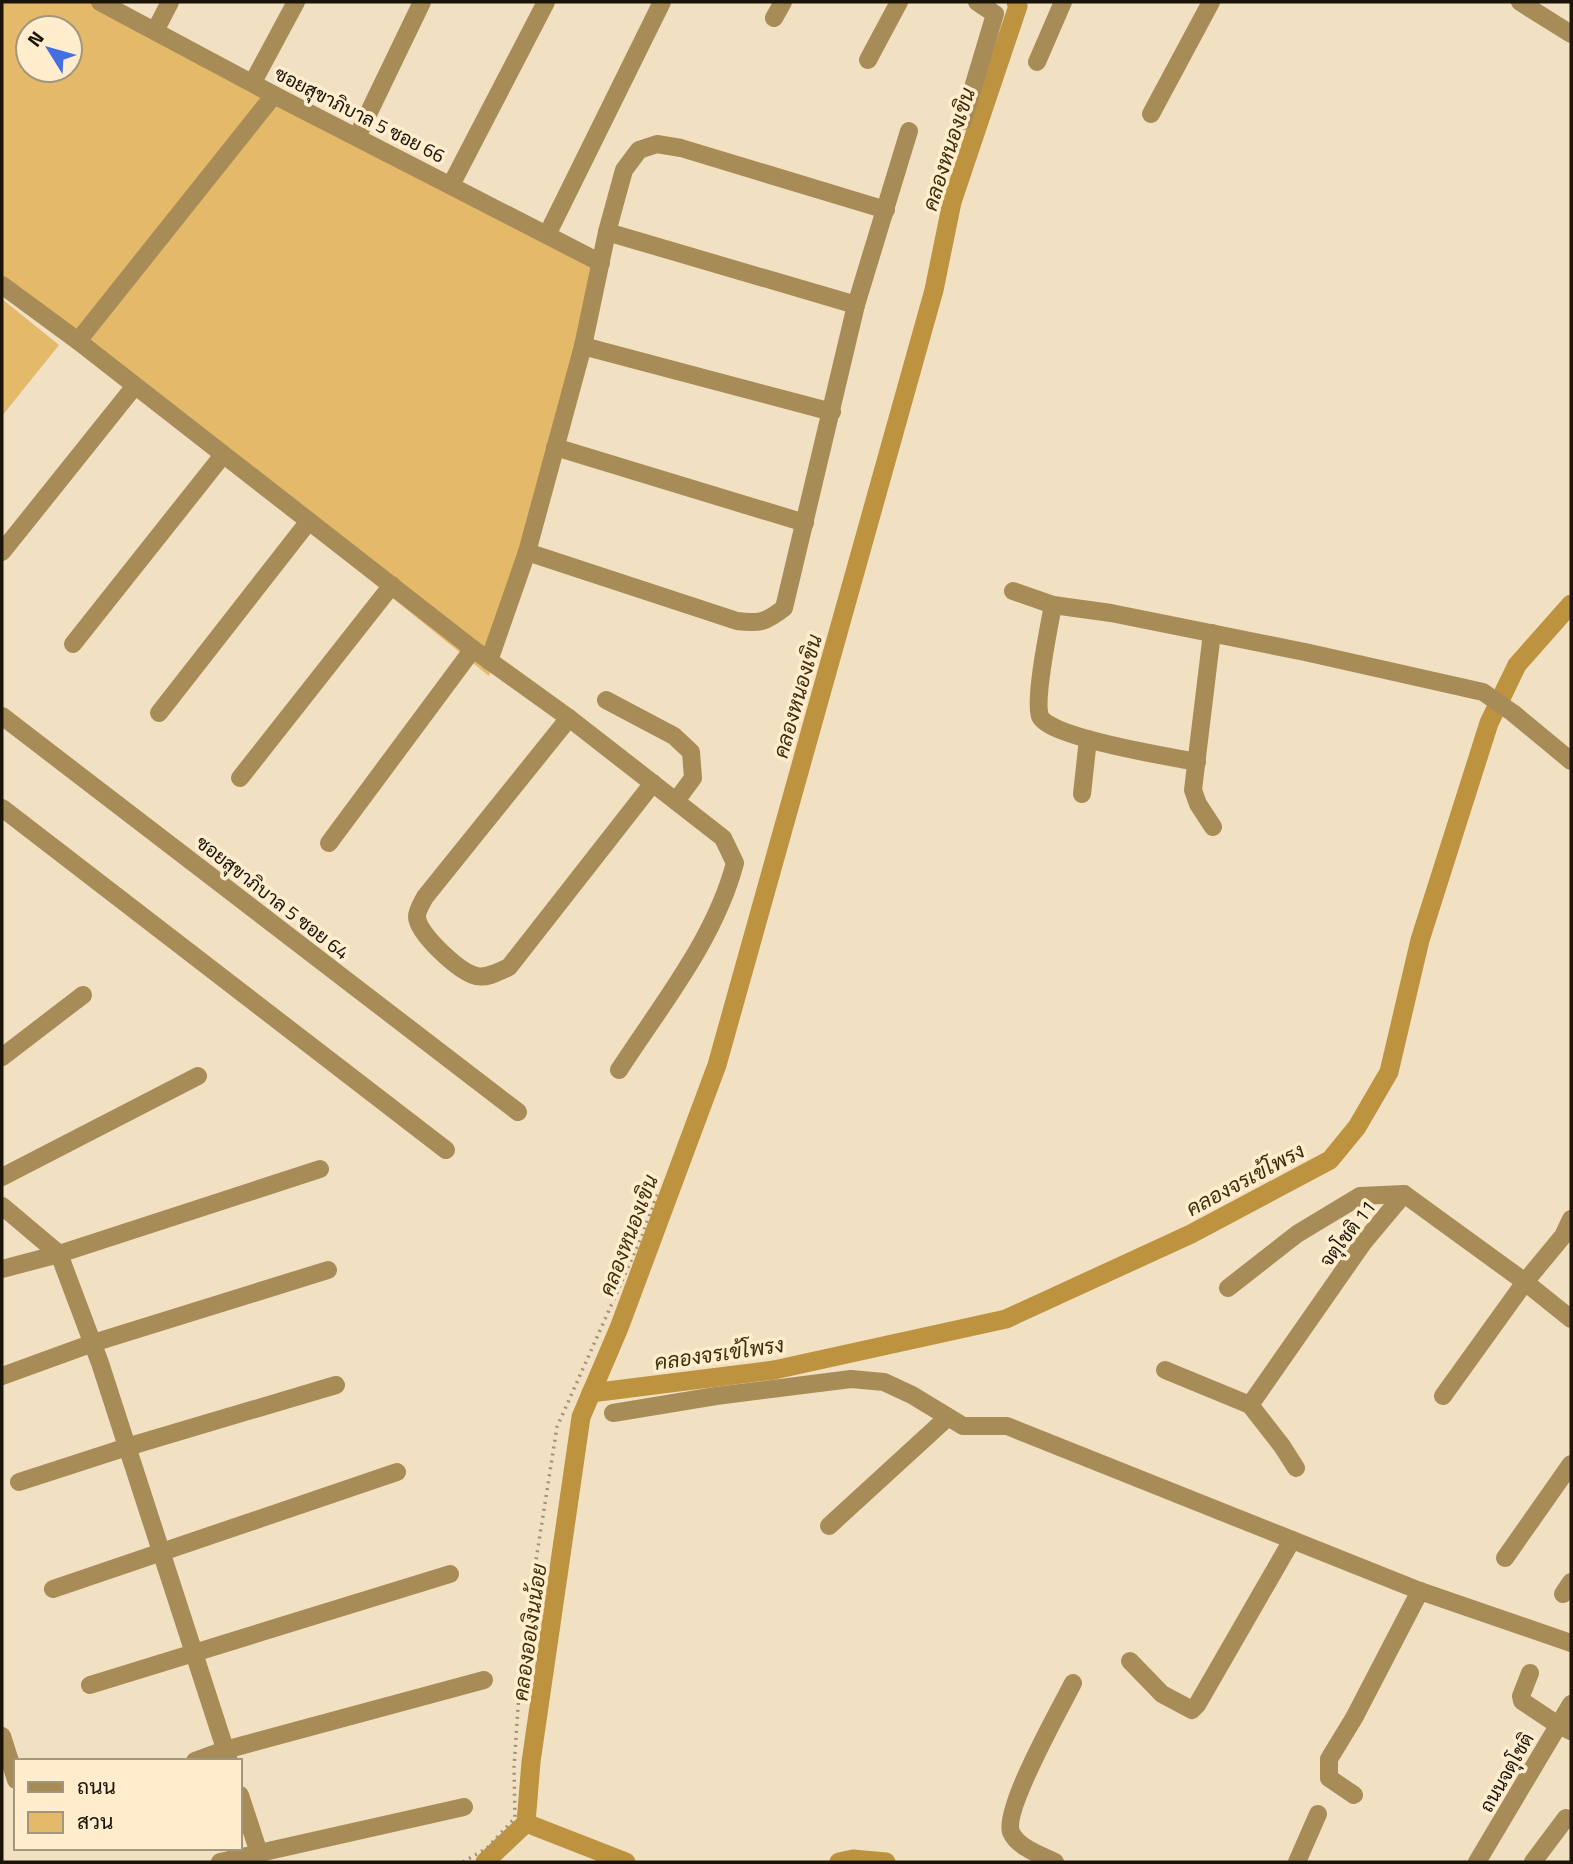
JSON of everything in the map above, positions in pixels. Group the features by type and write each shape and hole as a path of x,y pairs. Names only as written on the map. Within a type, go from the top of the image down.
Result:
{"street":[{"name":"ซอยสุขาภิบาล 5 ซอย 66","path":"100,2 601,263"},
{"path":"155,31 170,2"},
{"path":"253,82 296,2"},
{"path":"357,137 422,2"},
{"path":"451,185 546,2"},
{"path":"547,235 662,2"},
{"path":"774,18 783,2"},
{"path":"868,60 900,2"},
{"path":"963,121 995,14 977,2"},
{"path":"1037,62 1063,2"},
{"path":"1151,114 1211,2"},
{"path":"1520,2 1571,34"},
{"path":"78,341 274,95"},
{"path":"527,552 737,621 754,623 769,620 784,608 856,305 909,131"},
{"path":"489,660 527,552 583,346 607,232 624,170 639,150 657,144 681,148 886,210"},
{"path":"607,232 856,305"},
{"path":"2,285 78,341 473,649 569,718 723,838 735,863 729,885 689,962 619,1070"},
{"path":"583,346 832,412"},
{"path":"2,552 134,387"},
{"path":"555,447 804,523"},
{"path":"73,644 223,455"},
{"path":"159,713 309,521"},
{"path":"240,778 392,585"},
{"path":"1013,591 1053,605 1111,613 1212,633 1483,692 1571,761"},
{"path":"1053,605 1039,696 1042,722 1052,728 1088,739 1196,762"},
{"path":"1212,633 1193,790 1198,804 1213,827"},
{"path":"329,843 473,649"},
{"path":"606,700 674,736 691,752 693,778 676,801"},
{"name":"ซอยสุขาภิบาล 5 ซอย 64","path":"2,716 518,1112"},
{"path":"569,718 425,897 416,913 418,927 453,961 474,976 493,975 509,967 653,783"},
{"path":"1082,794 1088,739"},
{"path":"2,808 446,1150"},
{"path":"2,1057 83,995"},
{"path":"2,1177 198,1076"},
{"path":"2,1269 59,1254 320,1169"},
{"path":"1228,1288 1297,1234 1360,1196 1404,1194"},
{"name":"จตุโชติ 11","path":"1250,1405 1363,1243 1404,1194 1570,1316"},
{"path":"2,1206 59,1254 93,1343 227,1755"},
{"path":"1443,1396 1525,1282 1563,1236 1571,1219"},
{"path":"2,1376 93,1343 328,1270"},
{"path":"1165,1370 1250,1405 1296,1468"},
{"path":"613,1413 716,1396 851,1379 884,1382 912,1395 963,1426 1007,1426 1420,1591 1571,1643"},
{"path":"19,1482 336,1385"},
{"path":"829,1526 948,1418"},
{"path":"1505,1558 1571,1464"},
{"path":"53,1589 397,1472"},
{"path":"1130,1661 1162,1694 1192,1710 1292,1540"},
{"path":"90,1685 193,1651 450,1574"},
{"path":"1354,1795 1329,1778 1329,1759 1354,1718 1420,1591"},
{"path":"1530,1673 1521,1696 1522,1701 1564,1728"},
{"path":"206,1759 484,1680"},
{"path":"1055,1862 1015,1839 1010,1828 1034,1758 1073,1684"},
{"name":"ถนนจตุโชติ","path":"1477,1862 1564,1728 1571,1703"},
{"path":"2,1736 14,1774"},
{"path":"242,1801 259,1853"},
{"path":"220,1862 464,1807"},
{"path":"1297,1862 1318,1814"},
{"path":"1533,1862 1566,1818"}],"path":[{"path":"463,1862 487,1847 515,1818 514,1767 522,1649 556,1427 633,1257 659,1190"}],"green space":[{"path":"2,2 96,2 599,267 489,676 2,286"},
{"path":"2,299 59,345 2,416"}],"waterway":[{"name":"คลองหนองเขิน","path":"485,1862 526,1823 531,1762 581,1417 619,1328 717,1065 934,290 952,202 1018,6 1016,2"},
{"name":"คลองจรเข้โพรง","path":"591,1393 774,1370 1006,1319 1191,1234 1330,1160 1357,1127 1389,1072 1420,940 1489,723 1517,665 1571,604"},
{"path":"526,1823 626,1862"},
{"path":"839,1862 853,1859 886,1862"}],"water label":[{"name":"คลองออเงินน้อย","path":"529,1632"}]}
